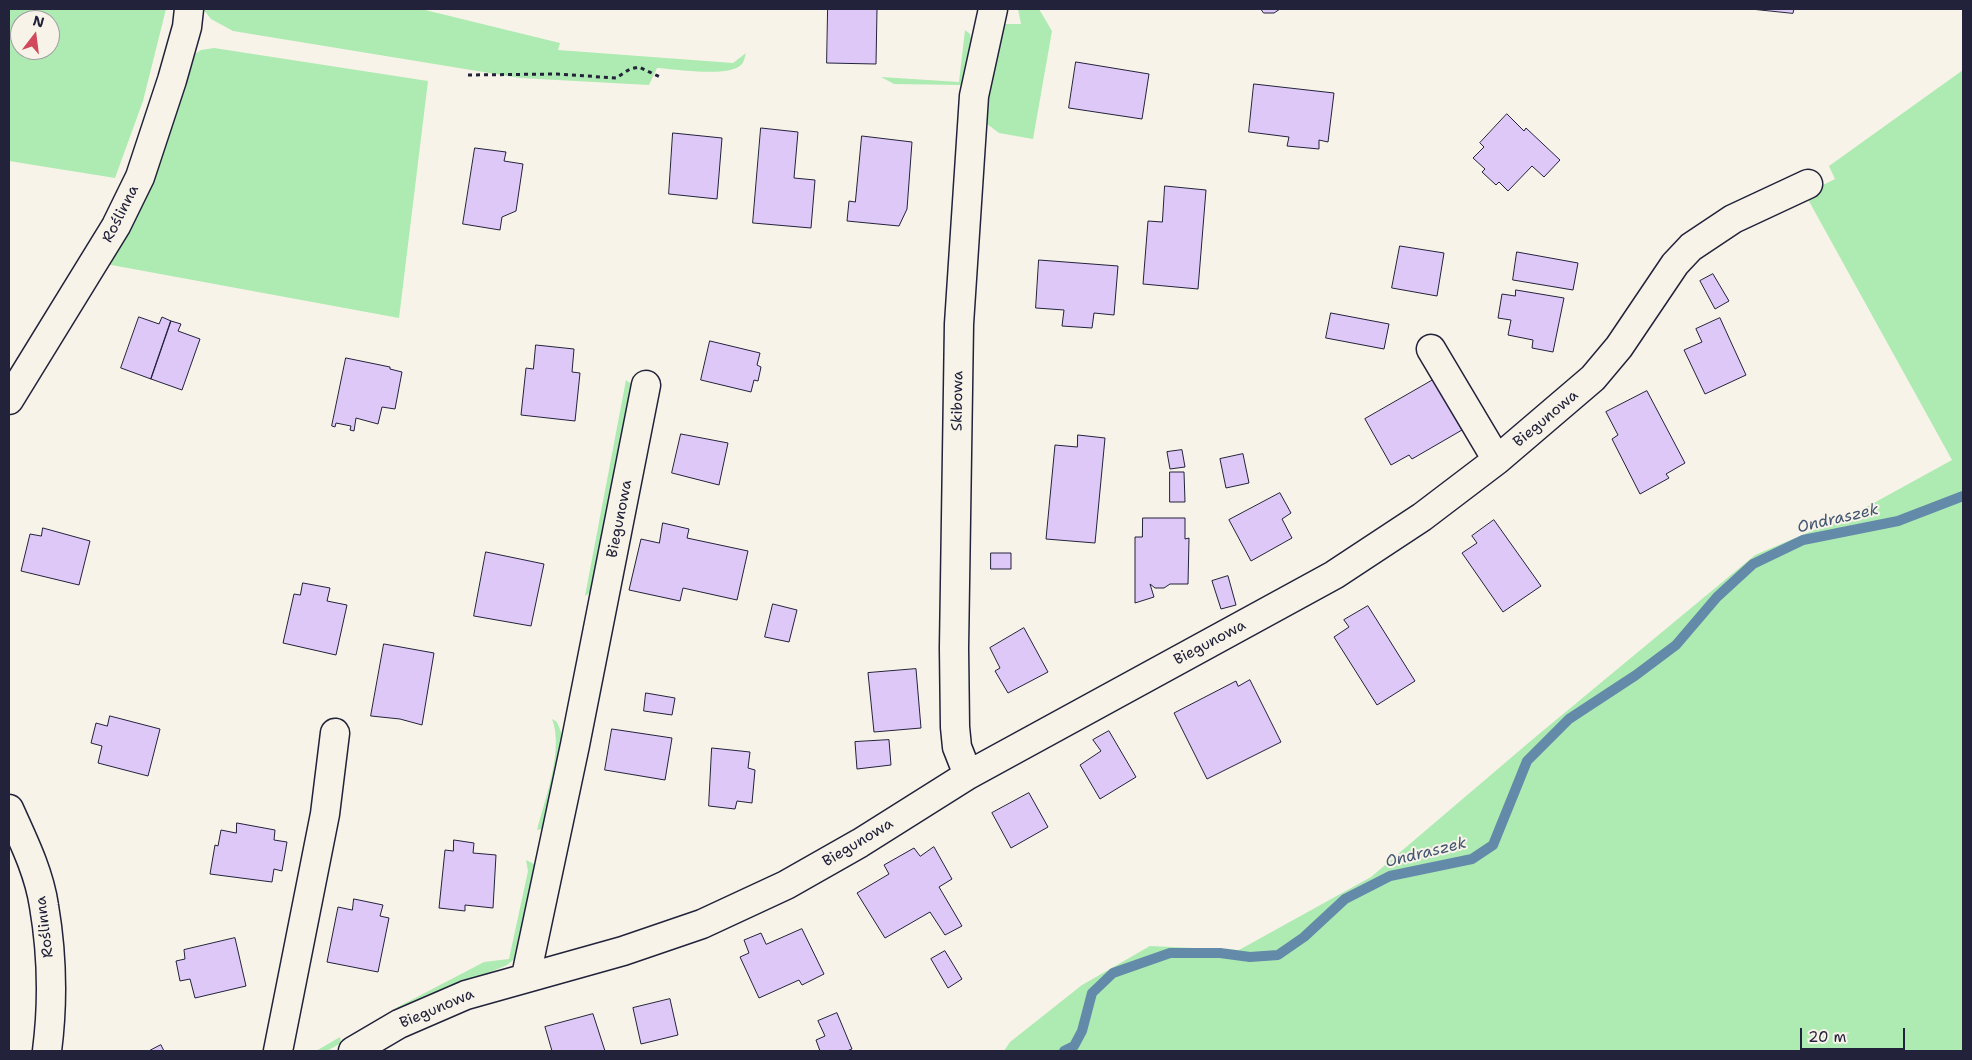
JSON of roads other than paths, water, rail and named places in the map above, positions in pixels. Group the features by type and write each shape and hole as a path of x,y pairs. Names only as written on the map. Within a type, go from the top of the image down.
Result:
{"street":[{"name":"Roślinna","path":"9,400 116,226 140,177 172,80 187,27 190,9"},
{"name":"Skibowa","path":"968,775 958,747 955,727 954,648 959,324 974,96 991,18"},
{"name":"Biegunowa","path":"353,1051 399,1024 466,995 526,976 623,951 702,924 786,885 852,848 968,775 1334,575 1422,516 1497,460 1593,378 1619,347 1675,264 1691,247 1733,219 1808,184"},
{"path":"1431,349 1497,460"},
{"name":"Biegunowa","path":"526,976 575,745 646,384"},
{"path":"278,1051 325,814 335,733"},
{"name":"Roślinna","path":"9,809 36,872 44,905 51,998 47,1051"}],"waterway":[{"name":"Ondraszek","path":"1064,1051 1074,1046 1082,1031 1092,993 1113,973 1170,953 1220,953 1250,957 1278,955 1304,937 1345,899 1390,876 1472,859 1493,845 1527,761 1569,719 1636,675 1676,645 1717,597 1753,564 1803,540 1898,521 1963,496"}]}
